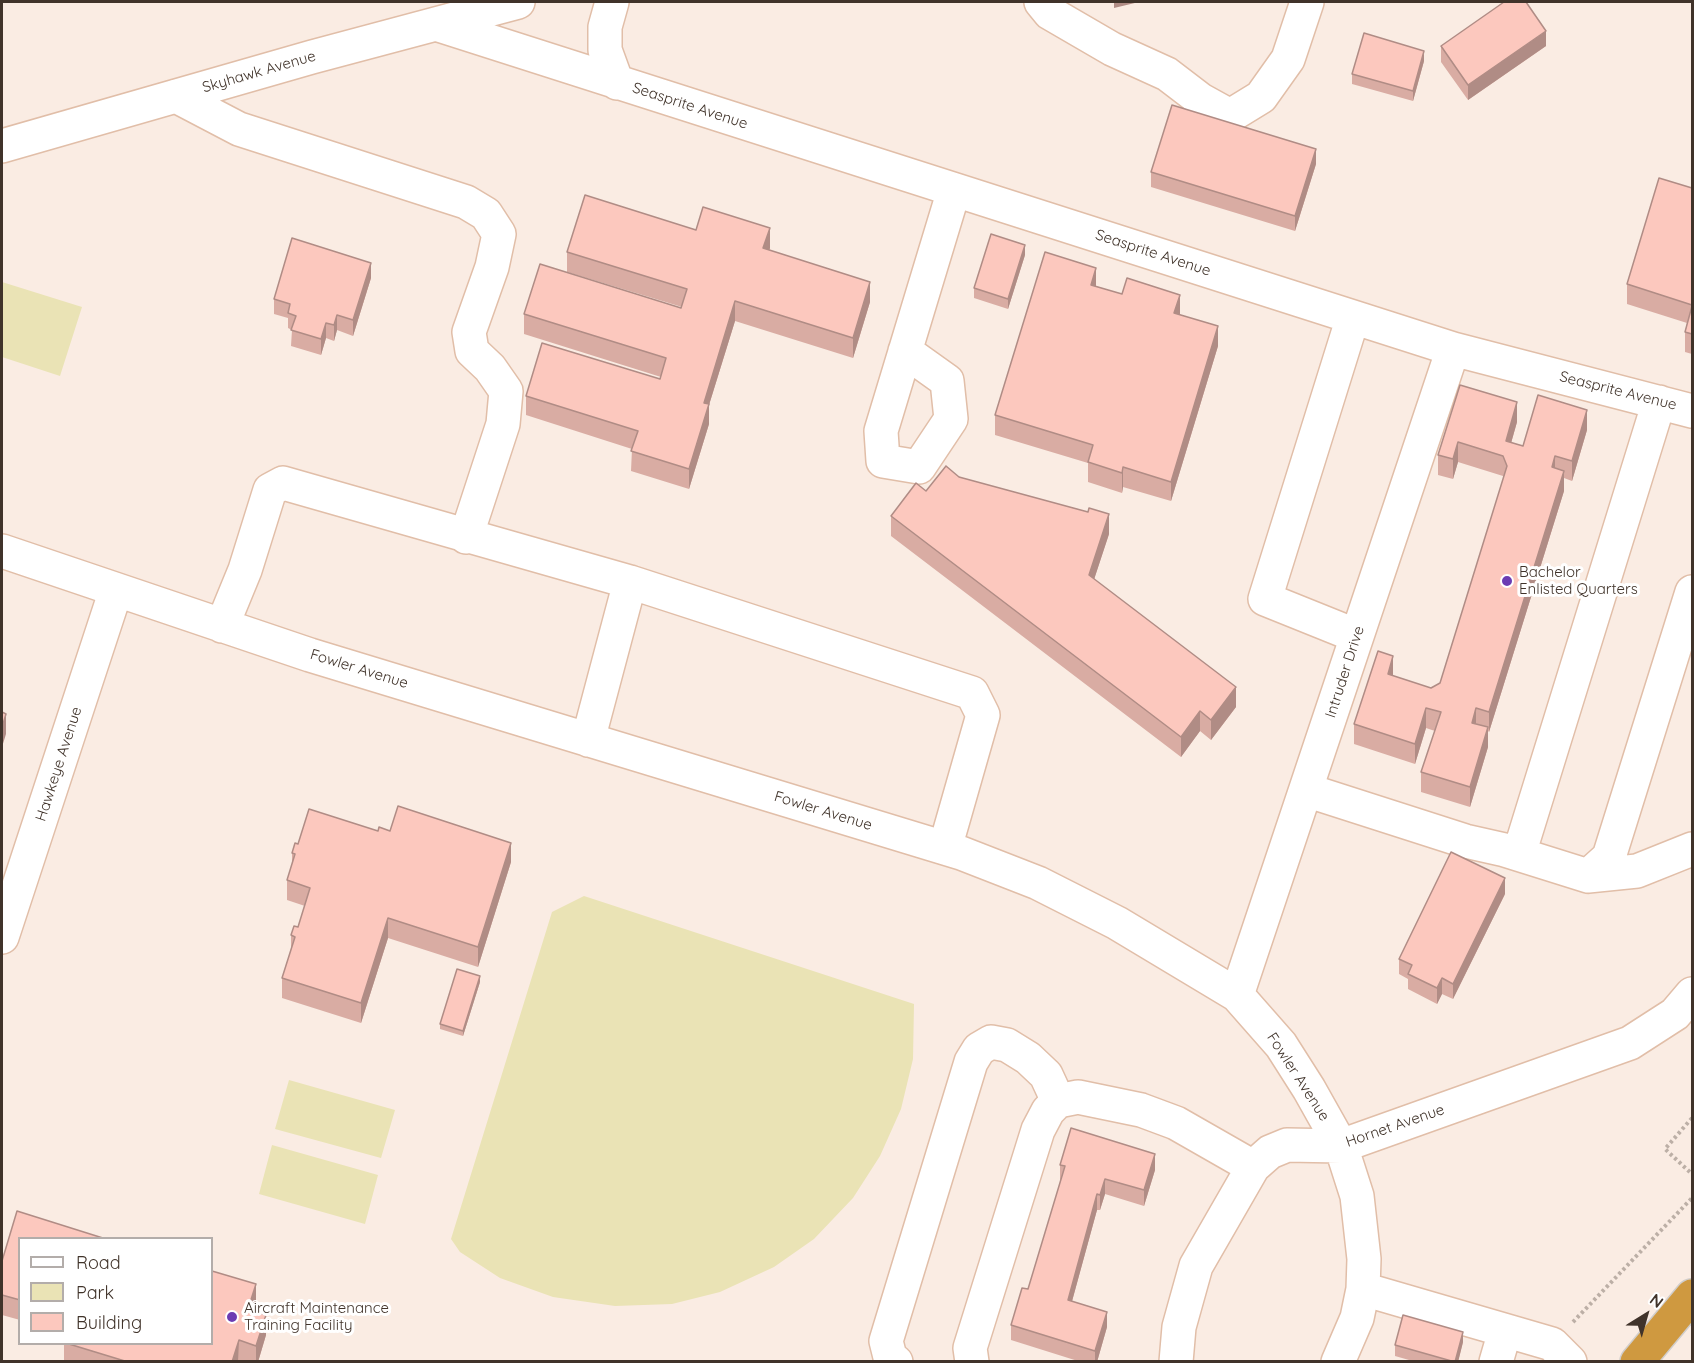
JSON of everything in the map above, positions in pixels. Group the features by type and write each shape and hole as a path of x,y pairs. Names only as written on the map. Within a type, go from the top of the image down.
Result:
{"highway":[{"path":"1637,1362 1692,1296"}],"street":[{"name":"Skyhawk Avenue","path":"2,146 518,2"},
{"name":"Seasprite Avenue","path":"612,2 604,27 605,50 617,82"},
{"path":"1041,2 1050,13 1112,49 1167,74 1201,100 1230,116 1261,97 1288,60 1307,2"},
{"name":"Seasprite Avenue","path":"436,24 1453,349 1692,411"},
{"path":"176,96 239,129 466,202 486,214 499,234 492,267 469,332 472,351 490,368 506,391 503,424 466,537"},
{"path":"905,351 954,190"},
{"path":"1353,317 1265,599 1357,636"},
{"name":"Intruder Drive","path":"1237,996 1453,349"},
{"path":"1519,854 1659,402"},
{"path":"222,626 245,570 270,490 283,483 630,582 972,693 983,715 945,848"},
{"name":"Fowler Avenue","path":"2,552 222,626 945,848 1038,883 1117,923 1237,996 1281,1045 1341,1146 1357,1196 1364,1259 1363,1289 1357,1318 1338,1362"},
{"path":"588,740 630,582"},
{"name":"Hawkeye Avenue","path":"2,937 116,590"},
{"path":"1588,876 1609,857 1692,592"},
{"path":"1306,790 1465,841 1519,854 1588,876 1637,871 1692,849"},
{"name":"Hornet Avenue","path":"1176,1362 1179,1327 1196,1266 1252,1167 1270,1152 1287,1145 1341,1146 1630,1043 1675,1014 1692,994"},
{"path":"896,1362 890,1357 886,1341 971,1062 978,1048 991,1042 1007,1045 1028,1058 1046,1075 1058,1101"},
{"path":"972,1362 970,1348 1038,1130 1048,1111 1058,1101 1078,1097 1141,1110 1176,1123 1252,1167"},
{"path":"1363,1289 1505,1331 1561,1353"},
{"path":"1496,1362 1505,1331"}],"path":[{"path":"1692,1118 1665,1149 1692,1174"},
{"path":"1561,1353 1692,1198"}],"green space":[{"path":"2,282 82,307 60,376 2,357"},
{"path":"584,896 914,1004 913,1059 901,1109 880,1156 853,1198 814,1239 774,1267 720,1292 672,1304 615,1306 553,1297 500,1278 460,1252 451,1239 552,912"},
{"path":"289,1080 395,1110 381,1158 275,1129"},
{"path":"272,1145 378,1175 365,1224 259,1194"}],"building":[{"path":"1504,2 1526,2 1546,31 1468,85 1441,46"},
{"path":"1364,33 1424,51 1413,91 1352,74"},
{"path":"1172,105 1316,149 1295,216 1151,172"},
{"path":"1659,178 1692,188 1692,305 1627,284"},
{"path":"585,195 696,230 703,207 770,228 763,248 870,282 853,338 735,301 704,403 709,404 689,469 631,451 638,431 526,396 542,343 660,379 666,358 524,314 540,264 681,308 687,289 567,252"},
{"path":"991,234 1025,245 1008,299 974,288"},
{"path":"292,238 371,263 353,320 337,315 334,325 326,323 321,339 291,330 296,316 288,313 290,304 274,299"},
{"path":"1045,252 1096,268 1091,285 1122,294 1127,278 1180,295 1174,313 1218,326 1171,482 1123,467 1122,473 1088,462 1093,445 995,415"},
{"path":"1692,306 1692,334 1685,332"},
{"name":"Bachelor Enlisted Quarters","path":"1460,385 1517,402 1506,441 1523,446 1538,395 1587,410 1572,461 1555,456 1552,467 1564,471 1489,712 1476,708 1472,723 1488,727 1470,787 1421,772 1441,712 1426,708 1415,744 1354,724 1378,651 1393,656 1388,674 1431,688 1440,683 1507,466 1503,456 1458,442 1453,459 1438,455"},
{"path":"946,466 959,477 1088,512 1089,508 1109,514 1089,575 1236,687 1211,720 1200,711 1181,737 891,516 916,483 926,491"},
{"path":"2,712 6,714 2,727"},
{"path":"398,806 511,843 478,947 388,918 361,1003 282,978 295,937 291,935 294,926 298,927 310,888 287,880 295,854 292,853 295,843 298,844 309,809 378,831 379,827 390,831"},
{"path":"1451,852 1505,878 1453,984 1442,978 1437,988 1408,974 1412,965 1399,959"},
{"path":"457,969 480,976 463,1031 440,1024"},
{"path":"1071,1128 1155,1154 1144,1190 1105,1179 1100,1195 1097,1194 1068,1300 1107,1312 1095,1351 1011,1325 1022,1288 1028,1289 1065,1166 1060,1165"},
{"path":"17,1211 100,1237 18,1237 18,1299 2,1295 2,1261"},
{"name":"Aircraft Maintenance Training Facility","path":"213,1271 256,1284 248,1309 266,1315 256,1346 239,1340 232,1362 128,1362 72,1345 213,1345"},
{"path":"1403,1315 1463,1332 1455,1362 1395,1345"}],"place":[{"name":"Bachelor Enlisted Quarters","path":"1507,581"},
{"name":"Aircraft Maintenance Training Facility","path":"232,1317"}]}
